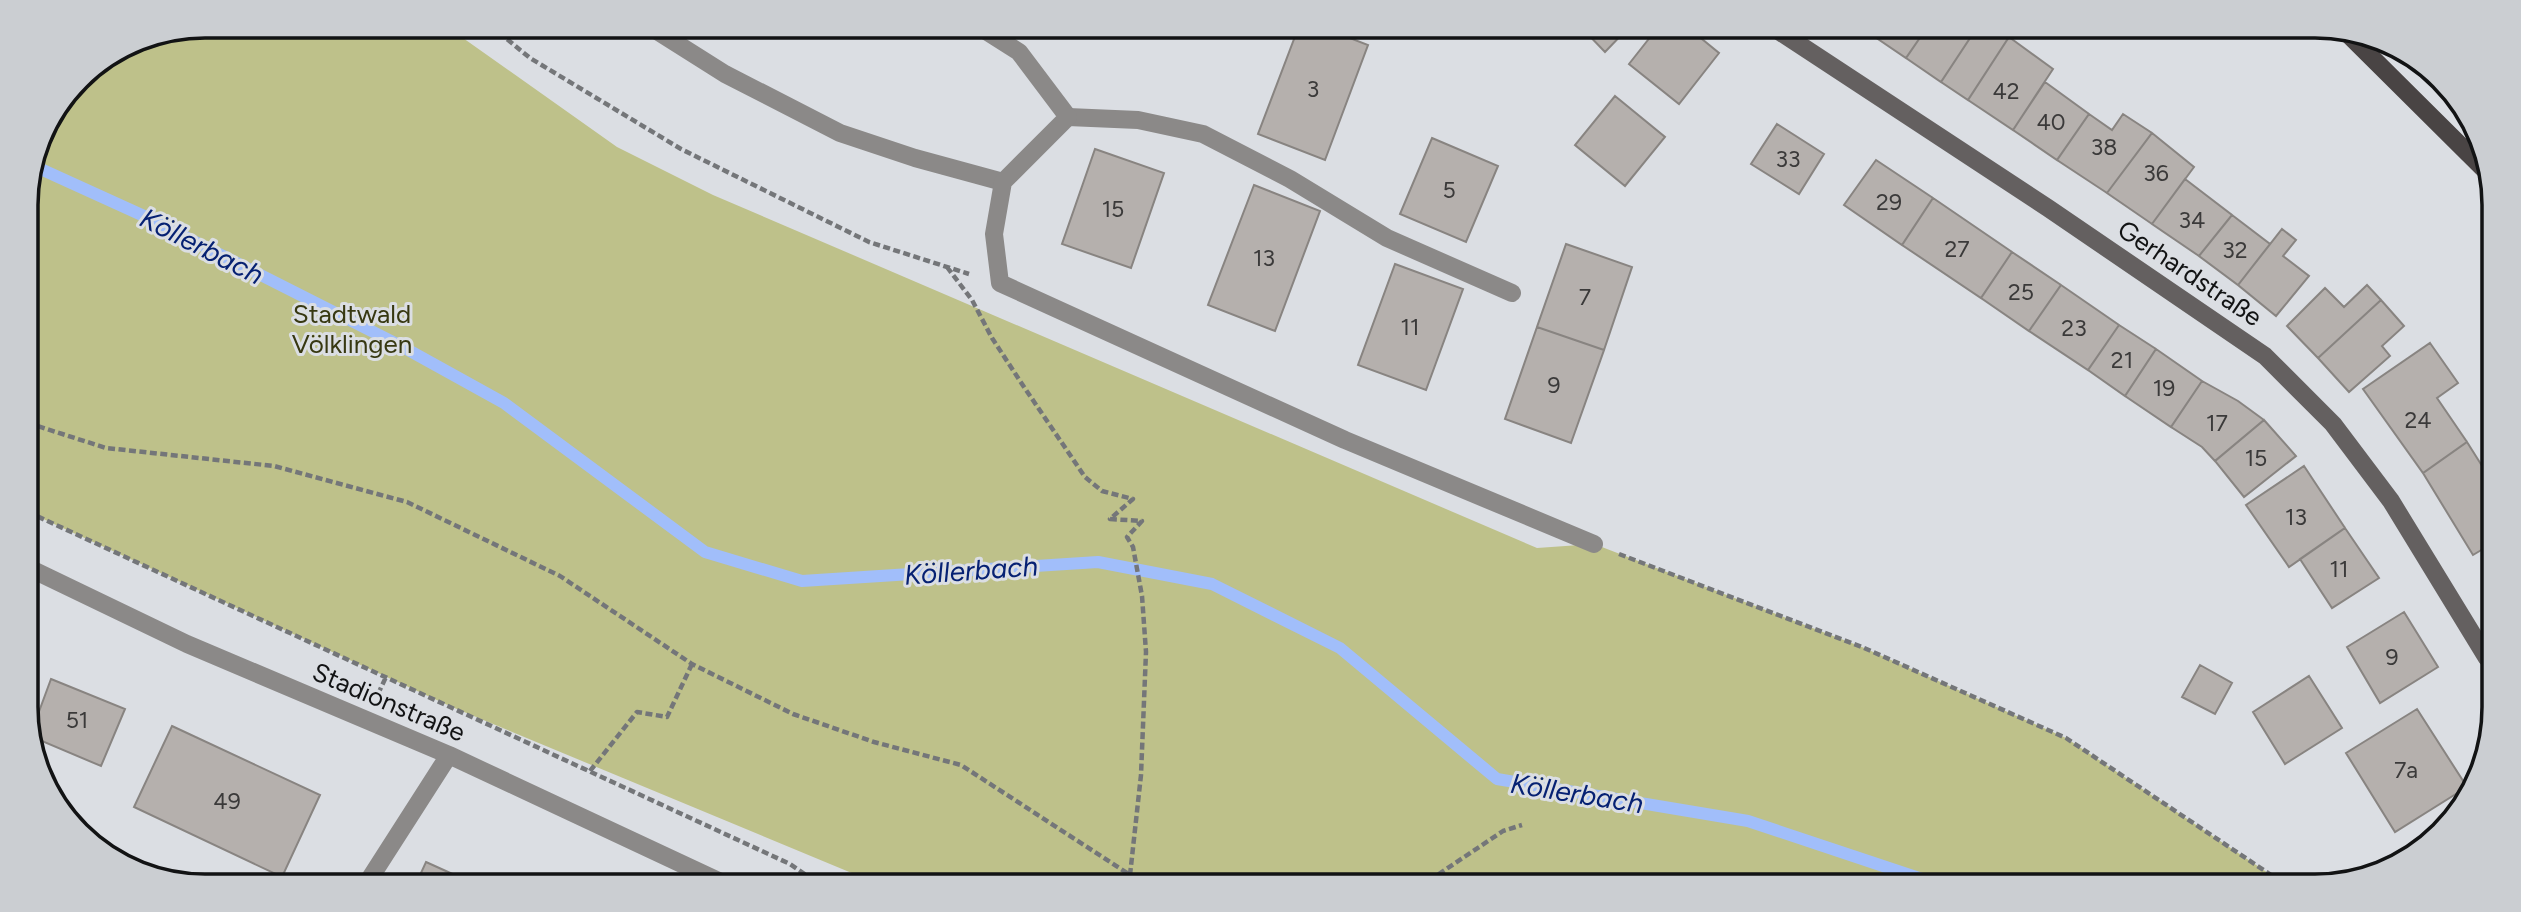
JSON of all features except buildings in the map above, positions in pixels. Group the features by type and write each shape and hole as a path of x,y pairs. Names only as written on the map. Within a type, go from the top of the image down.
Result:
{"main road":[{"path":"2358,44 2477,162"}],"street":[{"name":"Gerhardstraße","path":"1791,38 2048,208 2265,356 2333,424 2390,501 2482,650"},
{"path":"669,39 726,74 840,133 915,158 1003,182"},
{"path":"998,39 1019,52 1068,117"},
{"path":"1512,293 1387,238 1290,179 1203,134 1138,120 1068,117 1003,182 994,234 1000,282 1345,440 1594,544"},
{"name":"Stadionstraße","path":"38,572 187,644 449,755 703,874"},
{"path":"373,874 449,755"}],"path":[{"path":"507,39 530,58 681,149 869,242 1000,282"},
{"path":"947,267 972,300 1021,384 1085,477 1102,491 1133,499 1110,519 1142,521 1127,537 1133,547 1142,596 1146,652 1141,775 1130,874"},
{"path":"39,426 106,448 274,466 407,502 560,576 692,664 793,713 874,742 961,765 1126,874"},
{"path":"38,517 790,864 804,874"},
{"path":"1594,544 1862,647 2066,738 2268,873"},
{"path":"590,771 637,712 667,717 692,664"},
{"path":"1440,873 1503,831 1522,825"}],"green space":[{"name":"Stadtwald Völklingen","path":"195,39 464,39 617,147 713,195 1537,548 1594,544 1862,647 2066,738 2268,873 853,874 452,707 38,517 39,195 44,162 61,122 73,104 95,80 122,61 152,47"}],"waterway":[{"name":"Köllerbach","path":"43,170 144,216 401,346 504,403 705,552 802,581 1098,562 1212,584 1340,648 1497,779 1748,821 1905,873"}]}
